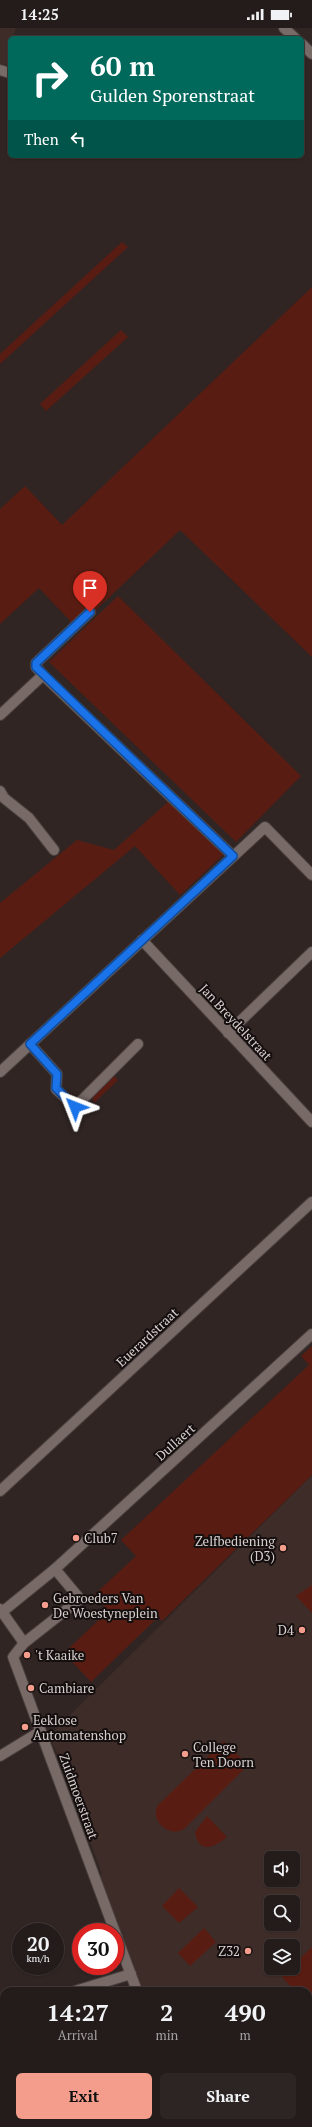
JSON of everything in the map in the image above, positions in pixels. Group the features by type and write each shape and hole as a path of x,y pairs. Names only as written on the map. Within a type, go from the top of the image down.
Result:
{"street":[{"path":"284,28 293,36"},
{"path":"304,46 312,54"},
{"path":"90,612 36,663 36,667 233,856"},
{"path":"0,715 43,675"},
{"path":"0,791 4,798 28,818 54,850"},
{"path":"0,1072 265,827 312,875"},
{"name":"Jan Breydelstraat","path":"142,940 312,1122"},
{"path":"228,1032 312,952"},
{"path":"30,1044 57,1074 56,1088 75,1107 138,1044"},
{"name":"Euerardstraat","path":"0,1490 312,1202"},
{"name":"Dullaert","path":"55,1569 312,1334"},
{"path":"55,1569 80,1599 24,1643 1,1611 55,1569"},
{"name":"Zuidmoerstraat","path":"24,1643 13,1657 112,1923"},
{"path":"0,1756 41,1731"},
{"name":"Zuidmoerstraat","path":"124,1956 136,1987"},
{"path":"88,1987 131,1974"}],"shaded area":[{"path":"0,28 16,28 14,36 8,36 7,65 0,64"},
{"path":"122,242 128,247 0,364 0,354"},
{"path":"312,287 312,657 180,530 77,628 39,588 0,624 0,509 25,486 62,525"},
{"path":"121,330 128,337 46,411 40,404"},
{"path":"118,596 301,776 236,842 49,662"},
{"path":"169,801 224,854 180,895 135,846 0,958 0,903 77,840 114,850"},
{"path":"113,1075 118,1080 94,1103 92,1096"},
{"path":"312,1346 312,1475 162,1621 158,1617 91,1682 64,1653 108,1611 94,1595 136,1556 121,1540 309,1365 301,1356"},
{"name":"College Ten Doorn","path":"312,1475 312,1987 140,1987 124,1945 124,1923 116,1923 99,1877 102,1874 57,1752 48,1737"},
{"path":"312,1585 312,1613 296,1596"},
{"path":"224,1741 248,1765 184,1829 178,1831 167,1830 162,1826 156,1817 158,1805"},
{"path":"207,1816 227,1837 217,1844 208,1847 200,1844 195,1832"},
{"path":"179,1888 198,1907 179,1923 162,1906"},
{"path":"204,1928 216,1942 190,1966 178,1953"},
{"path":"312,1948 312,1987 291,1987 282,1977 284,1975 300,1975 300,1958"}],"place":[{"name":"Club7","path":"76,1538"},
{"name":"Zelfbediening (D3)","path":"283,1548"},
{"name":"Gebroeders Van De Woestyneplein","path":"45,1605"},
{"name":"D4","path":"302,1630"},
{"name":"'t Kaaike","path":"27,1655"},
{"name":"Cambiare","path":"31,1688"},
{"name":"Eeklose Automatenshop","path":"25,1727"},
{"name":"College Ten Doorn","path":"185,1754"},
{"name":"Z32","path":"248,1951"}],"route":[{"path":"75,1107 56,1088 57,1074 30,1044 233,856 155,783 36,667 36,663 90,612"}]}
